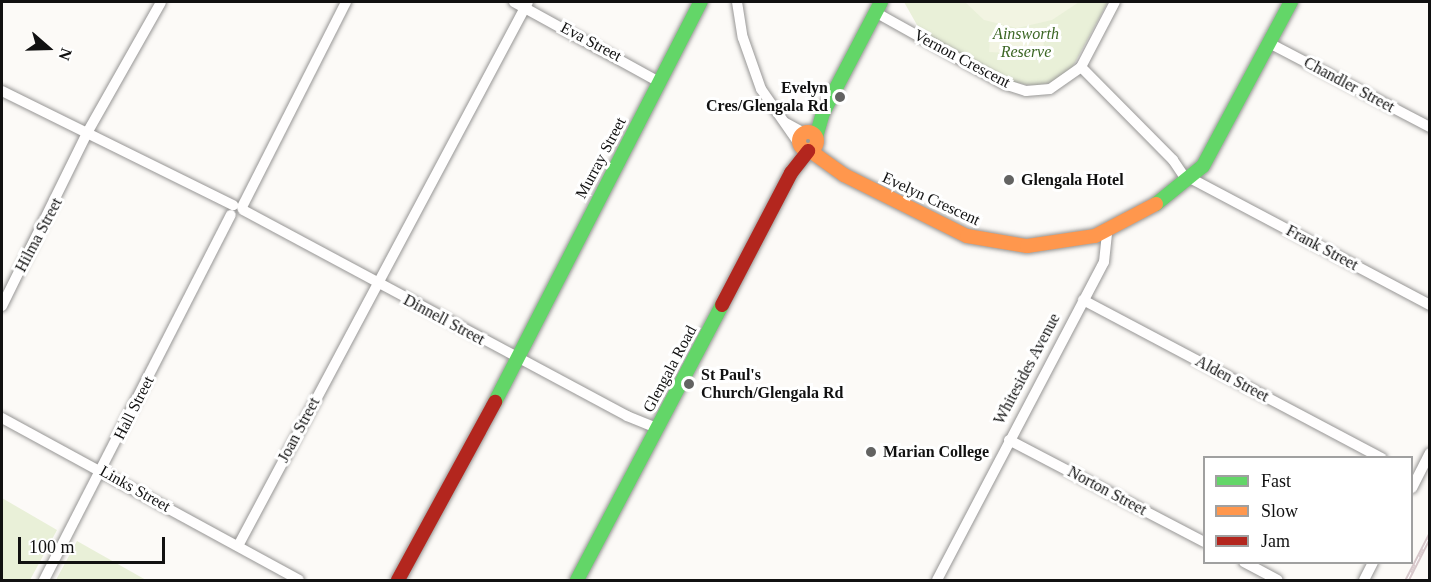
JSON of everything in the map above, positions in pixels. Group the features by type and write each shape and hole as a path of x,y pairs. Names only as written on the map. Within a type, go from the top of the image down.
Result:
{"street":[{"name":"Hilma Street","path":"2,306 161,2"},
{"name":"Hall Street","path":"44,580 346,2"},
{"name":"Murray Street","path":"398,580 701,2"},
{"name":"Evelyn Crescent","path":"737,2 752,66 783,122 830,165 936,223 974,238 1034,246 1101,234 1144,214 1192,176"},
{"name":"Vernon Crescent","path":"878,7 1004,84 1026,91 1050,89 1081,66 1115,2"},
{"path":"1192,176 1291,2"},
{"name":"Eva Street","path":"521,3 661,79"},
{"name":"Joan Street","path":"238,546 509,31 521,3"},
{"name":"Glengala Road","path":"577,580 878,7"},
{"name":"Chandler Street","path":"1269,43 1430,127"},
{"name":"Frank Street","path":"1081,66 1173,160 1215,192 1430,305"},
{"name":"Dinnell Street","path":"3,91 656,431"},
{"name":"Whitesides Avenue","path":"938,580 1108,254 1101,234"},
{"name":"Alden Street","path":"1083,300 1378,456"},
{"name":"Links Street","path":"2,418 102,470 299,580"},
{"name":"Norton Street","path":"1009,440 1203,541"},
{"path":"1415,475 1430,453"},
{"path":"1248,564 1278,580"},
{"path":"1364,580 1372,564"}],"green space":[{"name":"Ainsworth Reserve","path":"904,2 1108,2 1072,68 1050,83 1033,86 1009,81 921,32"},
{"path":"965,2 1079,2 1052,20 1017,28 984,20"},
{"path":"990,36 1044,39 1043,55 989,52"},
{"path":"2,498 57,530 30,580 2,580"},
{"path":"77,541 146,580 56,580"}],"railway":[{"path":"1407,580 1430,535"}],"traffic: fast":[{"path":"495,402 701,2"},
{"path":"816,137 823,113 881,2"},
{"path":"1156,204 1203,166 1291,2"},
{"path":"577,580 722,305"}],"traffic: slow":[{"path":"804,132 812,132 817,137 817,141 815,148 804,150 799,145 799,137 804,132"},
{"path":"809,150 844,175 967,236 1027,246 1095,236 1156,204"}],"traffic: jam":[{"path":"722,305 791,173 808,151"},
{"path":"398,580 495,402"}],"place":[{"name":"Evelyn Cres/Glengala Rd","path":"840,97"},
{"name":"Glengala Hotel","path":"1009,180"},
{"name":"St Paul's Church/Glengala Rd","path":"689,384"},
{"name":"Marian College","path":"871,452"}]}
